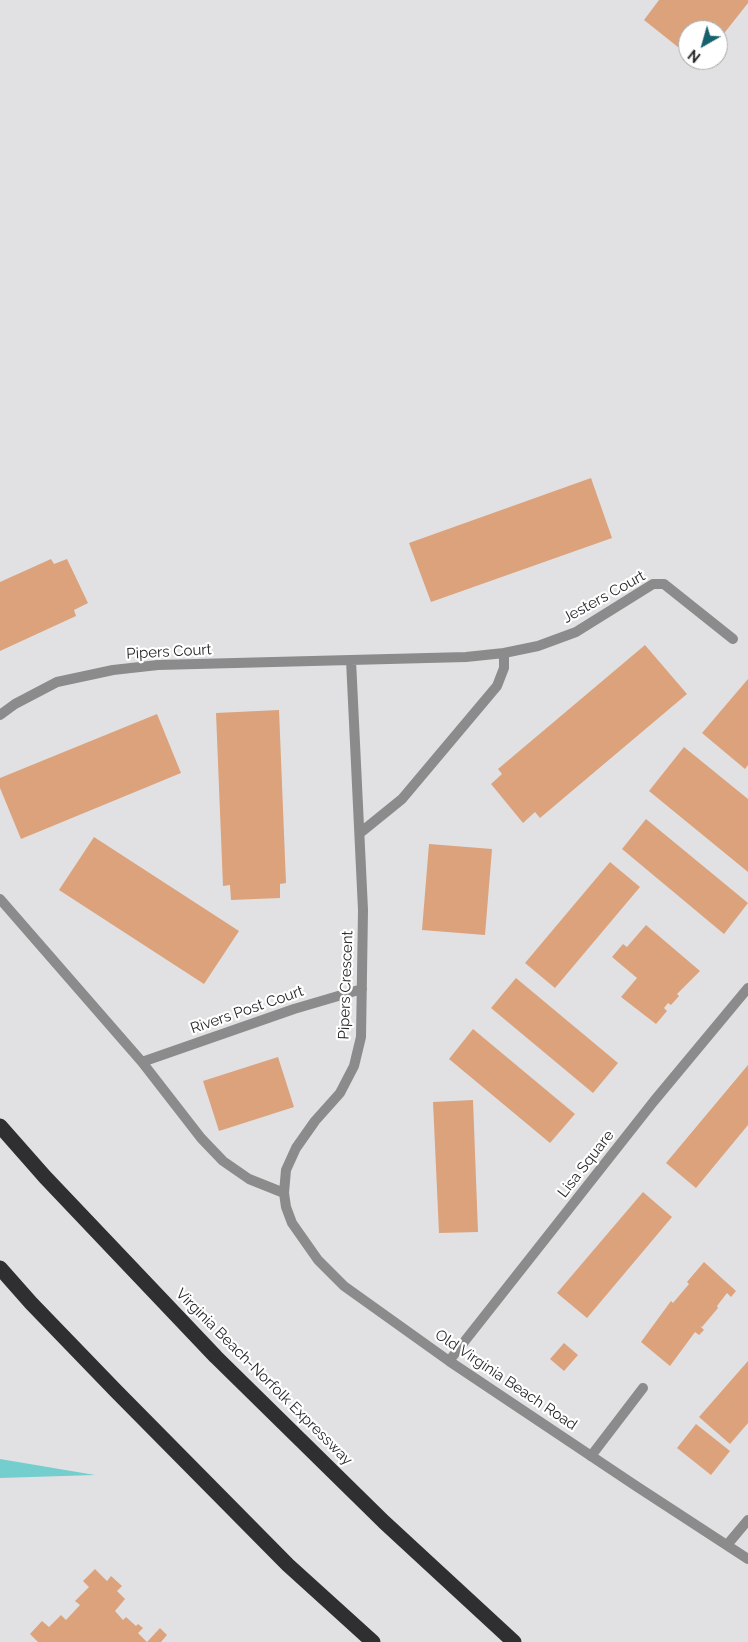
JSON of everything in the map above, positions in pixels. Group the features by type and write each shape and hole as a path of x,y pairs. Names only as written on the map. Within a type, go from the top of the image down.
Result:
{"highway":[{"name":"Virginia Beach-Norfolk Expressway","path":"0,1126 45,1177 216,1356 384,1522 514,1642"},
{"path":"0,1268 116,1391 288,1565 373,1642"}],"street":[{"name":"Jesters Court","path":"350,660 466,656 504,653 538,646 576,632 653,584 664,584 733,639"},
{"path":"360,832 402,799 497,686 504,668 504,653"},
{"name":"Pipers Court","path":"0,715 15,704 57,682 113,670 158,665 350,660"},
{"name":"Pipers Crescent","path":"284,1192 286,1170 296,1148 315,1121 340,1092 354,1066 362,1037 363,910 350,660"},
{"path":"0,899 142,1062 201,1138 223,1161 249,1179 284,1192"},
{"name":"Lisa Square","path":"449,1361 648,1109 748,988"},
{"name":"Rivers Post Court","path":"142,1062 294,1009 362,989"},
{"name":"Old Virginia Beach Road","path":"284,1192 286,1207 292,1223 318,1260 344,1286 449,1361 748,1559"},
{"path":"591,1456 643,1388"},
{"path":"727,1545 748,1520"}],"water":[{"path":"0,1459 95,1475 0,1478"}],"building":[{"path":"659,0 748,0 748,3 728,28 728,20 678,20 678,47 644,20"},
{"path":"591,478 612,538 431,602 409,543"},
{"path":"51,559 54,564 67,559 88,603 74,610 76,616 0,651 0,582"},
{"path":"645,645 687,694 540,818 535,812 523,823 491,784 502,774 498,769"},
{"path":"748,679 748,765 745,769 702,733"},
{"path":"279,710 286,883 280,884 280,898 231,900 230,885 223,886 216,713"},
{"path":"157,714 181,773 21,839 0,788 0,778"},
{"path":"684,747 748,799 748,872 649,791"},
{"path":"646,819 748,903 724,934 622,849"},
{"path":"94,837 239,931 204,984 59,890"},
{"path":"429,844 492,849 485,935 422,930"},
{"path":"610,862 640,887 555,988 525,963"},
{"path":"646,925 700,971 677,994 679,996 671,1005 668,1003 664,1008 667,1011 656,1024 621,997 637,978 612,957 623,944 627,947"},
{"path":"516,978 618,1063 593,1093 491,1008"},
{"path":"473,1029 575,1114 550,1143 449,1059"},
{"path":"278,1057 294,1107 219,1131 203,1081"},
{"path":"748,1065 748,1125 696,1188 666,1163"},
{"path":"473,1100 478,1232 439,1233 433,1102"},
{"path":"643,1192 672,1217 587,1318 557,1293"},
{"path":"704,1262 736,1291 731,1297 727,1293 717,1306 718,1308 702,1327 700,1326 704,1330 699,1335 695,1332 670,1366 641,1342 671,1301 673,1303 689,1284 687,1282"},
{"path":"564,1343 578,1355 564,1371 550,1359"},
{"path":"748,1361 748,1423 730,1444 699,1417"},
{"path":"696,1424 730,1451 711,1475 677,1448"},
{"path":"95,1569 107,1581 111,1576 122,1586 117,1591 125,1599 115,1611 123,1620 126,1617 136,1626 138,1624 143,1628 138,1633 147,1642 38,1642 30,1634 42,1621 49,1627 61,1615 66,1620 80,1605 75,1601 89,1587 83,1581"},
{"path":"160,1628 167,1635 161,1642 147,1642"}]}
